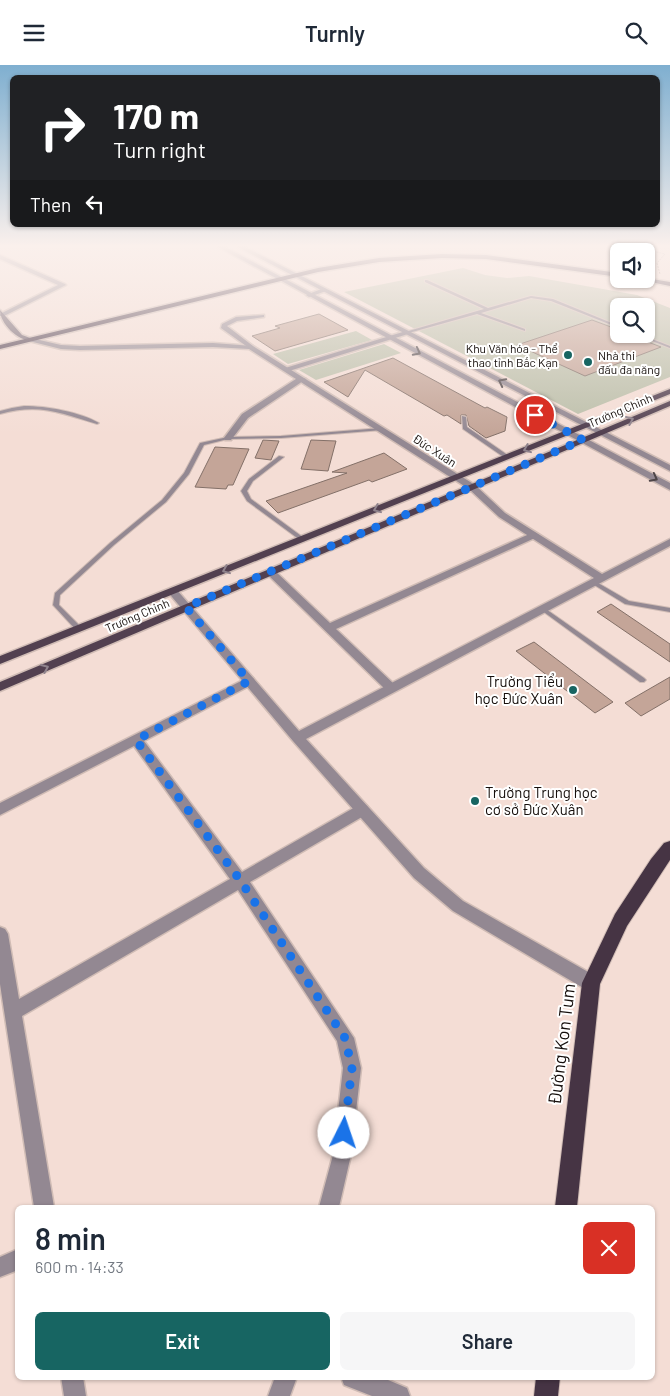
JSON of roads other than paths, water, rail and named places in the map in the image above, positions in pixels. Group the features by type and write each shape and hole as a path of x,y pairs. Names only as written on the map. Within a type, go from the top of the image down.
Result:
{"highway":[{"name":"Đường Kon Tum","path":"566,1205 591,983 621,920 657,864 670,848"},
{"path":"546,1396 548,1380"}],"main road":[{"path":"0,341 139,309"},
{"path":"0,347 154,309"},
{"path":"1,313 20,336 31,340"},
{"name":"Trường Chinh","path":"0,660 670,391"},
{"name":"Trường Chinh","path":"0,687 317,551 670,403"},
{"path":"302,539 317,551"}],"street":[{"path":"337,309 670,487"},
{"path":"360,309 670,468"},
{"name":"Đức Xuân","path":"262,316 236,319 224,325 224,328 229,333 472,487 502,515 534,535 597,580"},
{"path":"286,369 406,333"},
{"name":"Đức Xuân","path":"31,340 61,347 80,348 213,345 251,347"},
{"path":"228,438 245,416 302,379"},
{"path":"328,628 534,535"},
{"path":"297,738 670,542"},
{"path":"270,572 391,689"},
{"path":"172,591 297,738 419,873 458,905 591,983"},
{"path":"0,809 249,681"},
{"path":"136,740 240,880 336,1022 349,1051 352,1068 343,1147 329,1205"},
{"path":"13,1012 362,810"},
{"path":"0,934 44,1205"},
{"path":"0,1267 15,1260"},
{"path":"72,1380 75,1396"},
{"path":"279,1396 285,1380"},
{"path":"359,1380 399,1396"}],"lane":[{"path":"406,333 487,309"},
{"path":"575,309 610,323"},
{"path":"476,312 524,330"},
{"path":"655,341 670,347"},
{"path":"0,413 15,409 38,407 75,415 96,423"},
{"path":"464,417 465,428 507,457"},
{"path":"79,629 56,605 57,594 112,544 133,529 164,501 186,474 202,444 228,438 289,437 381,429"},
{"path":"281,457 251,480 244,491 249,500 302,539"},
{"path":"597,580 627,603 670,610"},
{"path":"543,609 642,680"}],"place":[{"name":"Khu Văn hóa - Thể thao tỉnh Bắc Kạn","path":"568,355"},
{"name":"Nhà thi đấu đa năng","path":"588,362"},
{"name":"Trường Tiểu học Đức Xuân","path":"573,690"},
{"name":"Trường Trung học cơ sở Đức Xuân","path":"475,801"}]}
